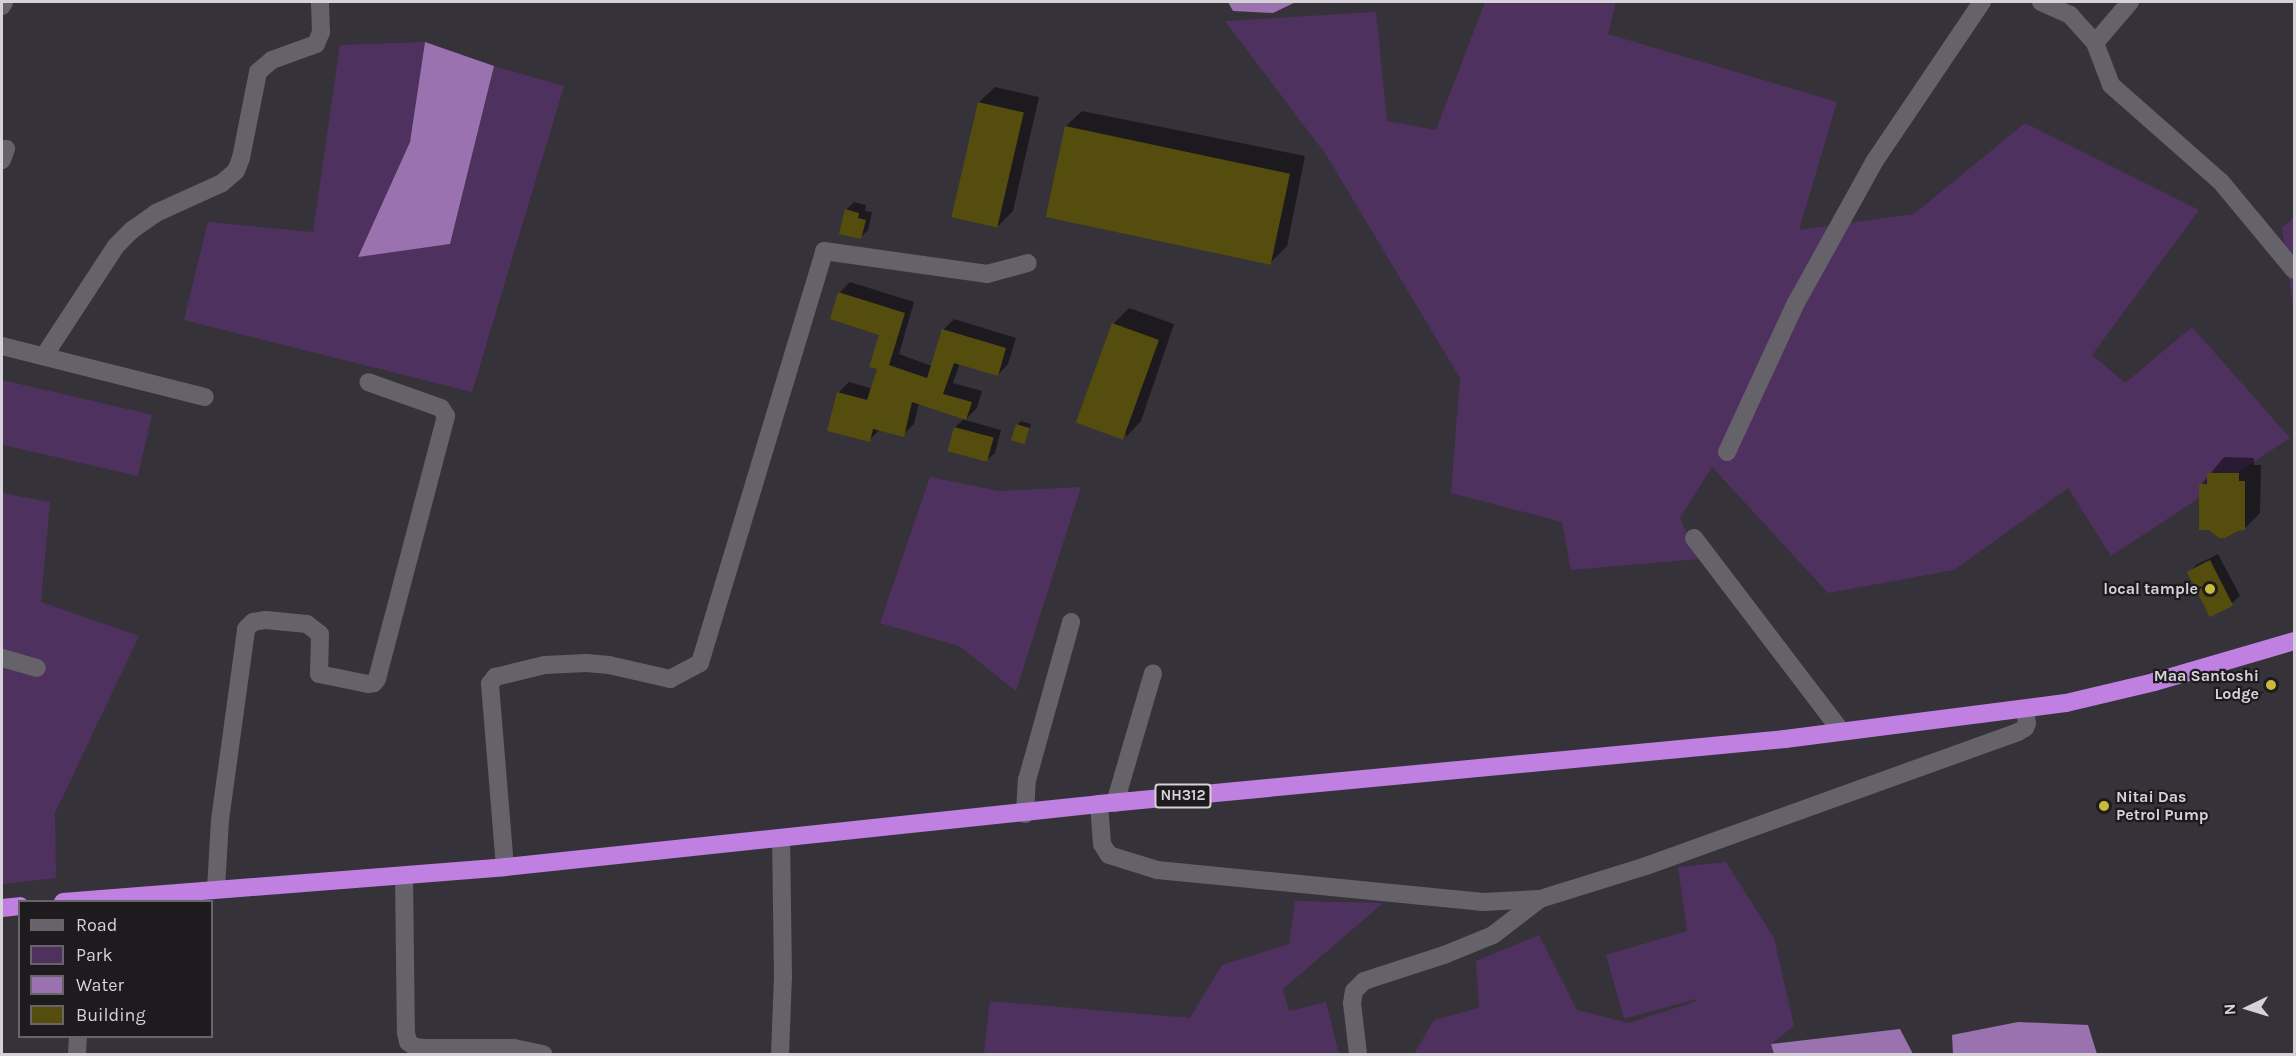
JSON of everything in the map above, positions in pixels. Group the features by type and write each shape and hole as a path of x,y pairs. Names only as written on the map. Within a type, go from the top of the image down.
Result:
{"highway":[{"name":"NH312","path":"86,900 506,867 1025,814 1107,803 1841,732 2066,703 2154,682 2295,641"},
{"path":"2,908 18,906"}],"street":[{"path":"2,6 4,2"},
{"path":"44,356 116,246 132,230 156,213 222,183 236,171 241,158 258,72 272,60 316,44 321,32 320,2"},
{"path":"1727,452 1796,303 1874,162 1982,2"},
{"path":"2041,2 2070,15 2095,43 2111,85 2221,182 2295,270"},
{"path":"2095,43 2130,2"},
{"path":"506,867 490,684 495,677 545,664 609,665 670,679 699,663 824,251 987,274 1028,263"},
{"path":"2,346 205,397"},
{"path":"216,889 220,820 246,629 253,622 266,620 307,624 320,634 319,674 368,684 374,683 377,679 446,416 441,408 368,382"},
{"path":"1694,538 1841,732"},
{"path":"1025,814 1027,780 1071,622"},
{"path":"2,658 37,668"},
{"path":"1153,673 1107,803 1102,844 1109,855 1157,870 1483,902 1540,899 1646,866 2018,732 2025,728 2027,723 2025,710"},
{"path":"780,1054 783,977 781,839"},
{"path":"404,876 408,1042 415,1047 424,1048 513,1048 543,1054"},
{"path":"1358,1054 1352,1003 1354,991 1364,981 1444,955 1492,935 1540,899"},
{"path":"77,1054 78,1038"}],"green space":[{"path":"1485,2 1616,2 1608,34 1837,102 1799,230 1914,214 2025,123 2199,210 2092,355 2125,383 2192,327 2290,438 2111,556 2068,488 1954,570 1828,593 1712,467 1680,518 1698,559 1571,570 1562,522 1451,493 1460,378 1327,156 1225,21 1376,12 1387,121 1436,130"},
{"path":"425,42 410,142 358,256 450,244 494,66 564,86 472,392 184,320 208,222 313,232 340,45"},
{"path":"2294,217 2294,314 2282,228"},
{"path":"2,380 152,415 138,476 2,445"},
{"path":"930,477 999,491 1081,487 1016,691 959,646 880,623"},
{"path":"2,493 50,502 41,602 139,636 55,813 56,878 2,884"},
{"path":"1726,862 1774,938 1794,1026 1771,1044 1774,1054 1414,1054 1434,1020 1479,1008 1476,961 1539,935 1577,1010 1629,1023 1697,1001 1696,999 1624,1019 1606,955 1687,931 1678,867"},
{"path":"1295,901 1383,903 1283,989 1289,1011 1326,1002 1339,1054 984,1054 990,1001 1190,1018 1222,965 1289,944"}],"water":[{"path":"1228,2 1296,2 1273,13 1233,11"},
{"path":"425,42 494,66 450,244 358,257 410,142"},
{"path":"2018,1022 2088,1025 2097,1054 1953,1054 1952,1035"},
{"path":"1900,1029 1913,1054 1774,1054 1771,1044"}],"building":[{"path":"978,102 1024,113 997,228 951,217"},
{"path":"1065,126 1290,174 1271,265 1046,217"},
{"path":"845,209 859,213 858,218 866,220 861,239 839,234"},
{"path":"838,292 905,313 889,365 927,378 942,329 1006,348 998,376 954,363 943,394 972,402 966,420 912,402 904,437 873,429 870,442 827,431 837,392 867,400 877,369 869,367 879,335 830,319"},
{"path":"1112,323 1159,340 1123,440 1076,423"},
{"path":"1016,424 1029,428 1024,444 1011,440"},
{"path":"954,427 994,438 987,462 948,451"},
{"path":"2207,473 2239,473 2239,481 2245,481 2245,530 2219,538 2209,530 2199,530 2199,484 2207,484"},
{"name":"local tample","path":"2210,560 2233,605 2210,617 2187,572"}],"place":[{"name":"local tample","path":"2210,589"},
{"name":"Maa Santoshi Lodge","path":"2271,685"},
{"name":"Nitai Das Petrol Pump","path":"2104,806"}]}
